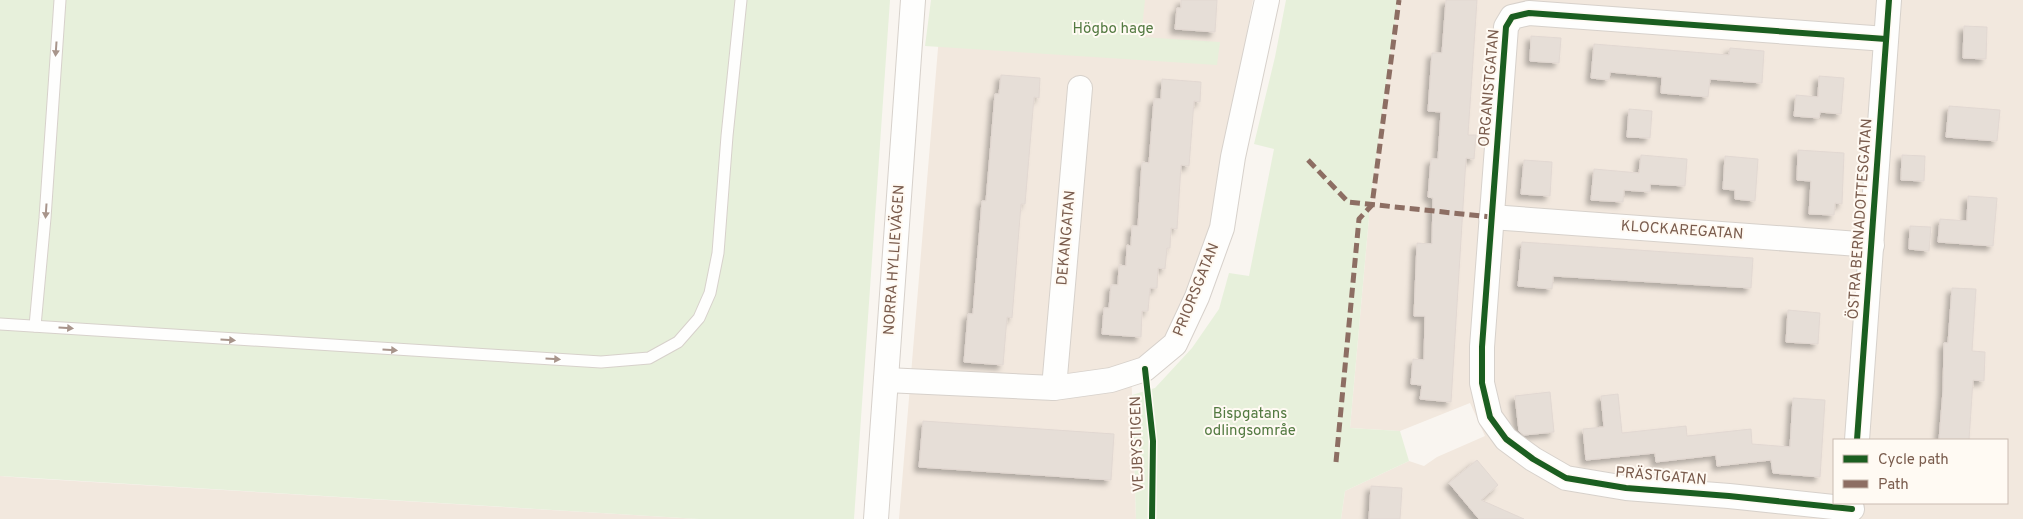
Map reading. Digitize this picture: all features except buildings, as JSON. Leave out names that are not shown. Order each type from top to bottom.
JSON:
[{"type":"street","name":"NORRA HYLLIEVÄGEN","points":[[876,519],[913,0]]},
{"type":"street","name":"PRIORSGATAN","points":[[886,380],[1054,388],[1111,380],[1145,369],[1175,344],[1198,297],[1222,228],[1233,157],[1267,0]]},
{"type":"street","name":"ÖSTRA BERNADOTTESGATAN","points":[[1857,439],[1889,0]]},
{"type":"street","name":"ORGANISTGATAN","points":[[1490,417],[1482,383],[1482,365],[1491,216],[1506,27],[1512,17],[1529,13],[1886,39]]},
{"type":"street","name":"DEKANGATAN","points":[[1054,388],[1080,88]]},
{"type":"street","name":"KLOCKAREGATAN","points":[[1491,216],[1872,244]]},
{"type":"street","name":"PRÄSTGATAN","points":[[1490,417],[1506,439],[1534,459],[1566,478],[1626,488],[1728,496],[1852,510]]},
{"type":"lane","points":[[36,326],[60,0]]},
{"type":"lane","points":[[0,324],[257,342],[600,362],[649,358],[678,342],[699,318],[710,293],[718,253],[727,136],[742,0]]},
{"type":"shaded area","points":[[942,0],[1253,0],[1212,227],[1169,338],[1141,360],[1131,363],[1136,519],[899,519]]},
{"type":"shaded area","points":[[1398,0],[2023,0],[2023,519],[1341,519],[1345,491],[1409,461],[1424,466],[1437,457],[1485,436],[1470,403],[1400,431],[1350,428],[1371,195]]},
{"type":"shaded area","points":[[0,476],[25,478],[699,519],[0,519]]},
{"type":"green space","points":[[0,0],[890,0],[854,519],[699,519],[0,476]]},
{"type":"green space","name":"Högbo hage","points":[[931,0],[1145,0],[1141,37],[1220,42],[1217,65],[925,46]]},
{"type":"green space","name":"Bispgatans odlingsområe","points":[[1286,0],[1398,0],[1371,195],[1350,428],[1400,431],[1409,461],[1345,491],[1341,519],[1136,519],[1132,395],[1155,388],[1192,348],[1219,309],[1229,273],[1249,276],[1274,149],[1254,144],[1275,57]]},
{"type":"marked path","points":[[1336,462],[1359,219],[1372,205],[1399,0]]},
{"type":"marked path","points":[[1308,160],[1348,202],[1491,217]]},
{"type":"cycle path","points":[[1857,439],[1889,0]]},
{"type":"cycle path","points":[[1852,509],[1729,496],[1626,488],[1566,478],[1533,459],[1506,439],[1490,417],[1482,383],[1482,347],[1506,27],[1512,17],[1529,13],[1886,39]]},
{"type":"cycle path","name":"VEJBYSTIGEN","points":[[1145,369],[1153,441],[1152,519]]}]
